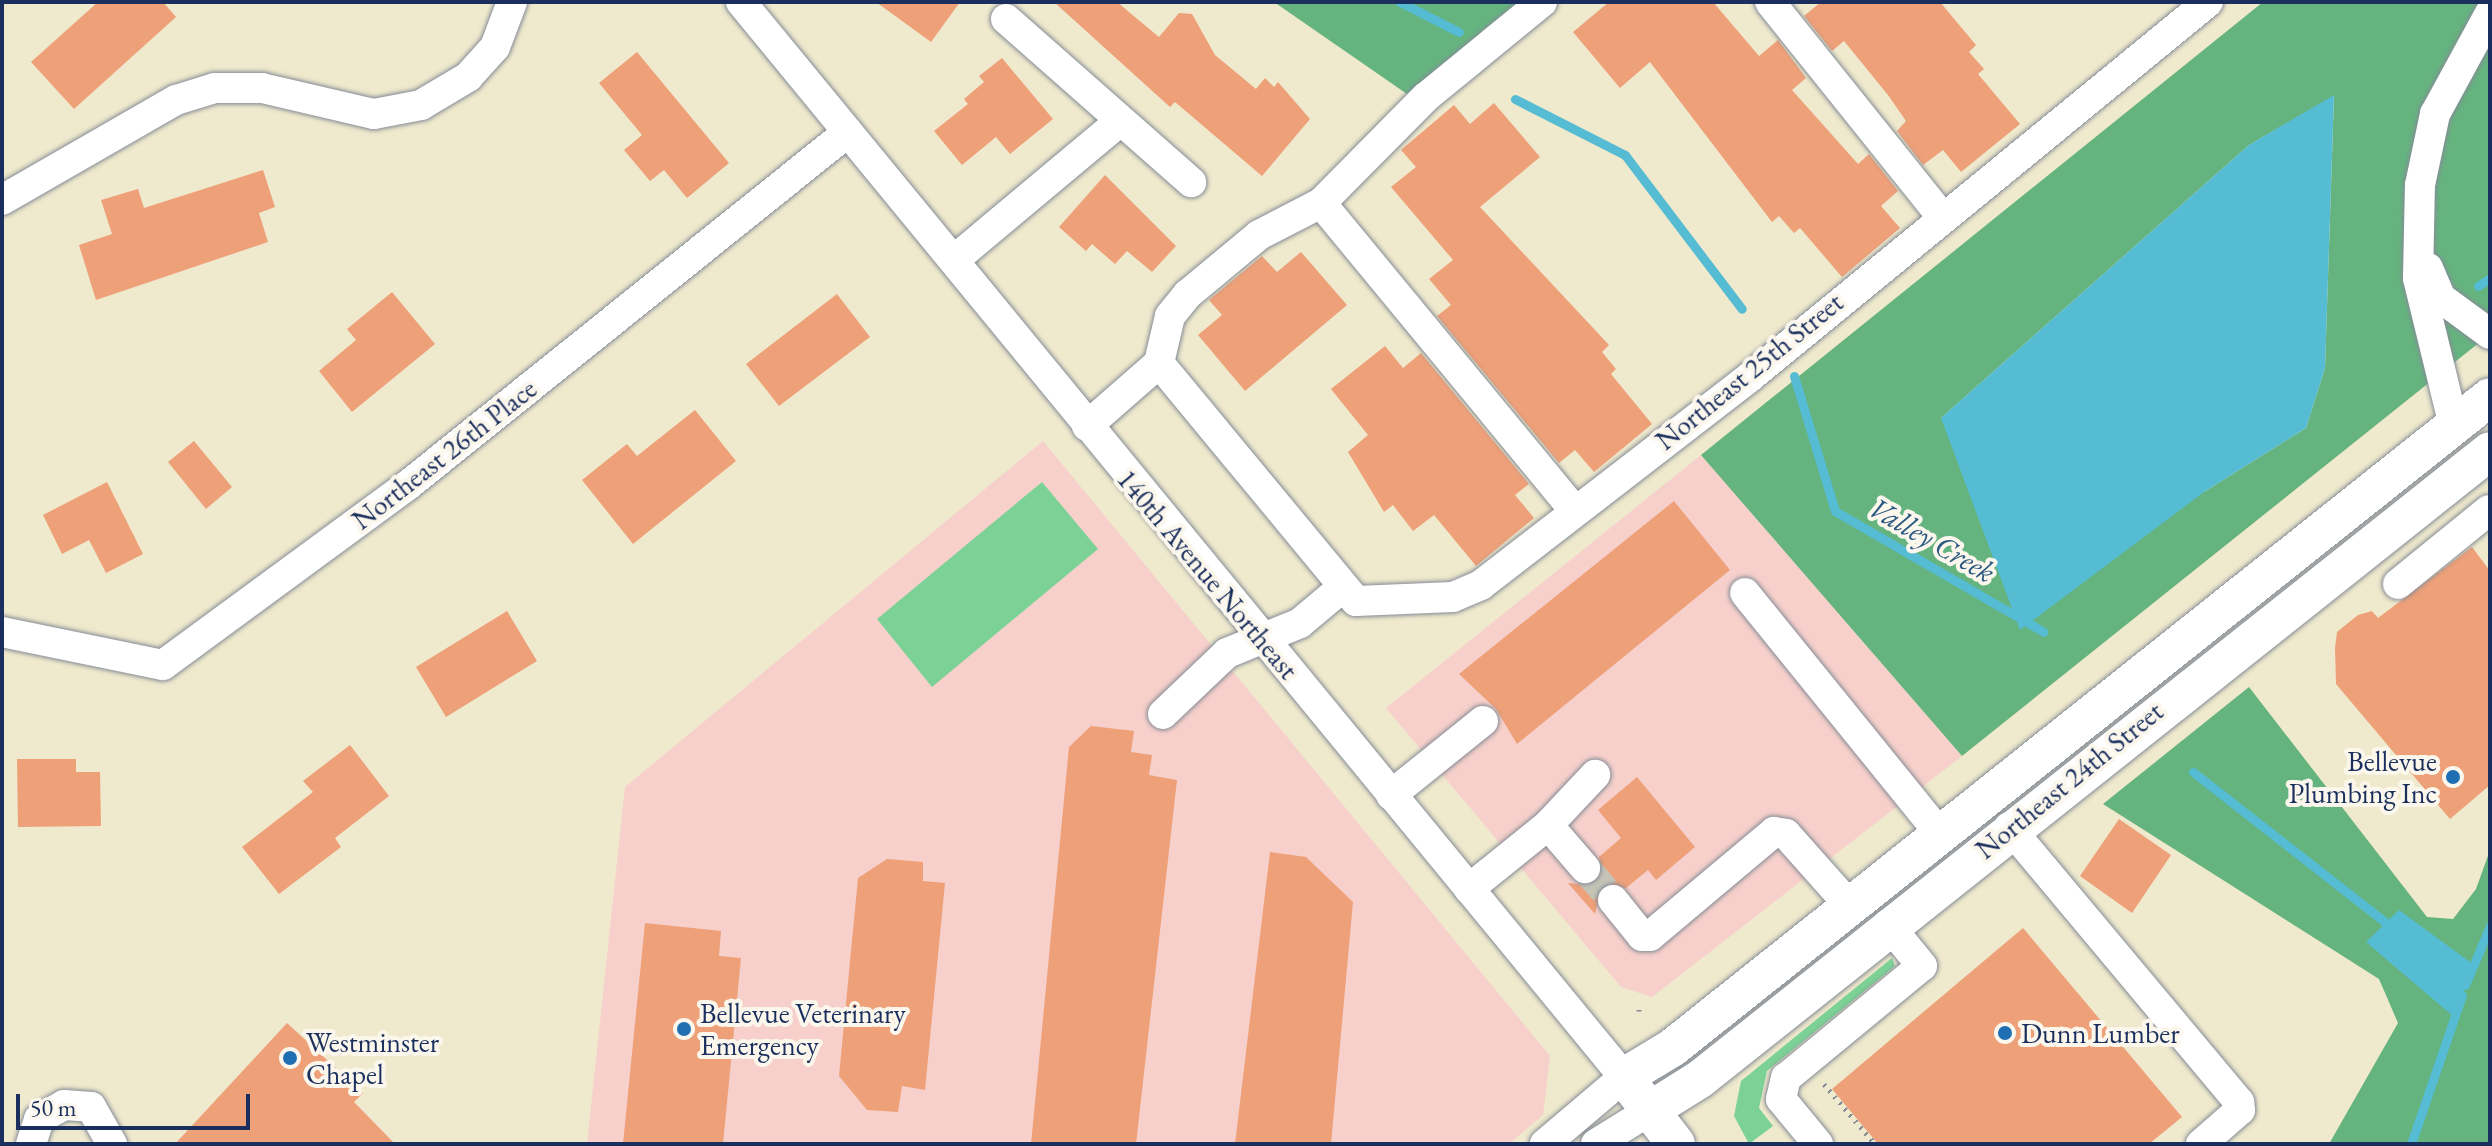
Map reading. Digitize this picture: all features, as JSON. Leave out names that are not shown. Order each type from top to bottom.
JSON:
[{"type":"main road","points":[[1624,1077],[1850,906],[2490,397]]},
{"type":"main road","points":[[2341,566],[2351,544],[2455,461],[2454,426]]},
{"type":"main road","name":"Northeast 24th Street","points":[[1649,1111],[1700,1079],[2009,827],[2479,459]]},
{"type":"main road","name":"140th Avenue Northeast","points":[[1624,1077],[1676,1144]]},
{"type":"street","points":[[2,200],[176,100],[215,88],[262,88],[374,114],[421,105],[486,57],[512,2]]},
{"type":"street","name":"140th Avenue Northeast","points":[[741,2],[1261,639],[1624,1077]]},
{"type":"street","points":[[1087,426],[1159,363],[1170,316],[1188,294],[1259,235],[1321,203],[1426,97],[1542,2]]},
{"type":"street","points":[[1770,2],[1942,217]]},
{"type":"street","name":"Northeast 25th Street","points":[[1343,587],[1356,601],[1453,597],[1481,585],[2208,2]]},
{"type":"street","points":[[2454,426],[2418,278],[2420,185],[2435,114],[2490,13]]},
{"type":"street","points":[[1006,19],[1191,182]]},
{"type":"street","points":[[954,260],[1120,121]]},
{"type":"street","name":"Northeast 26th Place","points":[[2,632],[163,665],[408,485],[848,132]]},
{"type":"street","points":[[1321,203],[1574,510]]},
{"type":"street","points":[[2418,244],[2441,298],[2490,334]]},
{"type":"street","points":[[1159,363],[1343,587],[1300,623],[1227,653],[1163,714]]},
{"type":"street","points":[[2398,584],[2490,510],[2479,459]]},
{"type":"street","points":[[1745,593],[1940,834]]},
{"type":"street","points":[[1391,795],[1483,721]]},
{"type":"street","points":[[1469,889],[1548,825],[1595,775]]},
{"type":"street","points":[[1548,825],[1585,868]]},
{"type":"street","points":[[2009,827],[2239,1102],[2240,1110],[2201,1144]]},
{"type":"street","points":[[1613,900],[1642,936],[1650,936],[1774,832],[1786,834],[1850,906]]},
{"type":"street","points":[[1818,1144],[1781,1099],[1786,1078],[1922,966],[1888,924]]},
{"type":"street","points":[[1545,1144],[1624,1077]]},
{"type":"street","points":[[31,1144],[39,1119],[64,1105],[91,1107],[112,1144]]},
{"type":"street","points":[[1596,1144],[1649,1111]]},
{"type":"path","points":[[1805,1062],[1875,1144]]},
{"type":"shaded area","points":[[1043,441],[1550,1056],[1543,1115],[1509,1144],[587,1144],[625,787]]},
{"type":"shaded area","points":[[1701,455],[1962,756],[1652,997],[1621,987],[1386,708]]},
{"type":"green space","points":[[1274,2],[1521,2],[1407,94]]},
{"type":"green space","points":[[2263,2],[2490,2],[2490,334],[1962,756],[1701,455]],"holes":[[[2334,96],[2325,368],[2306,428],[2204,492],[1941,418],[2249,145]]]},
{"type":"green space","points":[[1042,482],[1098,549],[932,687],[877,619]]},
{"type":"green space","points":[[2249,687],[2427,917],[2453,919],[2476,889],[2490,850],[2490,1144],[2329,1144],[2398,1023],[2379,979],[2103,804]]},
{"type":"green space","points":[[1892,958],[1895,966],[1767,1071],[1759,1108],[1773,1126],[1749,1144],[1734,1116],[1741,1081]]},
{"type":"water","points":[[2334,95],[2325,368],[2306,428],[2204,492],[2020,630],[1941,418],[2249,145]]},
{"type":"water","points":[[2399,910],[2474,965],[2454,1017],[2366,942]]},
{"type":"building","points":[[98,2],[163,2],[176,17],[74,109],[31,62]]},
{"type":"building","points":[[876,2],[960,2],[931,42]]},
{"type":"building","points":[[1054,2],[1117,2],[1159,37],[1179,13],[1192,14],[1215,55],[1256,89],[1265,78],[1274,87],[1278,82],[1310,119],[1262,176],[1175,102],[1170,107]]},
{"type":"building","points":[[1609,2],[1713,2],[1759,56],[1778,40],[1806,78],[1792,90],[1858,164],[1869,154],[1898,191],[1881,206],[1900,228],[1842,277],[1800,228],[1794,233],[1779,216],[1772,222],[1650,62],[1620,88],[1573,32]]},
{"type":"building","points":[[1821,2],[1940,2],[1976,45],[1969,52],[1984,69],[1978,74],[2020,124],[1961,172],[1943,150],[1923,165],[1897,131],[1906,121],[1888,95],[1844,41],[1832,51],[1804,16]]},
{"type":"building","points":[[637,52],[729,163],[687,198],[664,170],[650,181],[624,150],[642,135],[599,83]]},
{"type":"building","points":[[1002,58],[1053,119],[1010,154],[996,137],[962,165],[934,131],[968,104],[964,99],[984,82],[979,76]]},
{"type":"building","points":[[1494,103],[1540,157],[1480,207],[1609,345],[1602,352],[1616,369],[1611,374],[1652,424],[1594,472],[1575,450],[1559,463],[1437,316],[1451,305],[1429,279],[1453,260],[1391,187],[1416,167],[1401,150],[1454,105],[1470,124]]},
{"type":"building","points":[[263,170],[275,207],[259,213],[268,242],[96,300],[79,245],[112,234],[101,200],[138,189],[144,208]]},
{"type":"building","points":[[1105,175],[1176,246],[1152,272],[1127,251],[1115,264],[1092,244],[1086,251],[1059,227]]},
{"type":"building","points":[[1301,252],[1347,305],[1245,391],[1198,335],[1222,315],[1209,300],[1262,256],[1277,272]]},
{"type":"building","points":[[392,292],[435,344],[352,412],[319,371],[356,340],[347,329]]},
{"type":"building","points":[[837,294],[870,337],[779,406],[746,364]]},
{"type":"building","points":[[1385,346],[1403,368],[1421,353],[1529,484],[1515,495],[1534,518],[1476,566],[1434,515],[1413,531],[1393,505],[1384,512],[1348,452],[1368,435],[1331,389]]},
{"type":"building","points":[[695,410],[736,461],[633,544],[582,480],[627,444],[637,456]]},
{"type":"building","points":[[194,441],[232,487],[206,509],[168,462]]},
{"type":"building","points":[[107,482],[143,554],[106,573],[89,540],[62,554],[43,515]]},
{"type":"building","points":[[1674,501],[1730,570],[1517,744],[1496,709],[1459,674]]},
{"type":"building","points":[[2472,547],[2490,571],[2490,785],[2450,819],[2336,684],[2335,648],[2337,632],[2358,615],[2372,611],[2378,618]]},
{"type":"building","points":[[507,611],[537,661],[446,717],[416,667]]},
{"type":"building","points":[[1091,726],[1134,731],[1131,752],[1152,755],[1149,775],[1177,780],[1136,1144],[1031,1144],[1069,747]]},
{"type":"building","points":[[350,745],[389,796],[335,838],[341,847],[279,894],[242,847],[313,792],[303,781]]},
{"type":"building","points":[[17,759],[76,759],[76,772],[100,772],[101,826],[18,827]]},
{"type":"building","points":[[1637,777],[1695,847],[1656,880],[1648,870],[1626,888],[1602,886],[1595,914],[1568,883],[1589,885],[1602,875],[1599,857],[1621,838],[1598,810]]},
{"type":"building","points":[[2119,819],[2171,855],[2132,913],[2080,876]]},
{"type":"building","points":[[1270,852],[1306,857],[1353,902],[1331,1144],[1235,1144]]},
{"type":"building","points":[[887,859],[923,862],[923,881],[945,883],[925,1090],[902,1086],[898,1112],[867,1110],[839,1076],[858,878]]},
{"type":"building","name":"Bellevue Veterinary Emergency","points":[[645,923],[721,931],[719,956],[741,958],[723,1144],[623,1144]]},
{"type":"building","name":"Dunn Lumber","points":[[2023,928],[2182,1117],[2149,1144],[1878,1144],[1832,1089]]},
{"type":"building","name":"Westminster Chapel","points":[[287,1023],[363,1093],[354,1102],[395,1144],[175,1144]]},
{"type":"waterway","points":[[1400,2],[1459,32]]},
{"type":"waterway","points":[[1515,99],[1625,155],[1742,309]]},
{"type":"waterway","points":[[2478,286],[2490,278]]},
{"type":"waterway","name":"Valley Creek","points":[[1794,376],[1835,511],[2044,632]]},
{"type":"waterway","points":[[2193,772],[2395,930]]},
{"type":"waterway","points":[[2465,985],[2490,926]]},
{"type":"waterway","points":[[2411,1144],[2462,995]]},
{"type":"tunnel","points":[[1585,868],[1613,900]]},
{"type":"place","name":"Bellevue Plumbing Inc","points":[[2453,777]]},
{"type":"place","name":"Bellevue Veterinary Emergency","points":[[684,1029]]},
{"type":"place","name":"Dunn Lumber","points":[[2005,1033]]},
{"type":"place","name":"Westminster Chapel","points":[[290,1058]]}]
